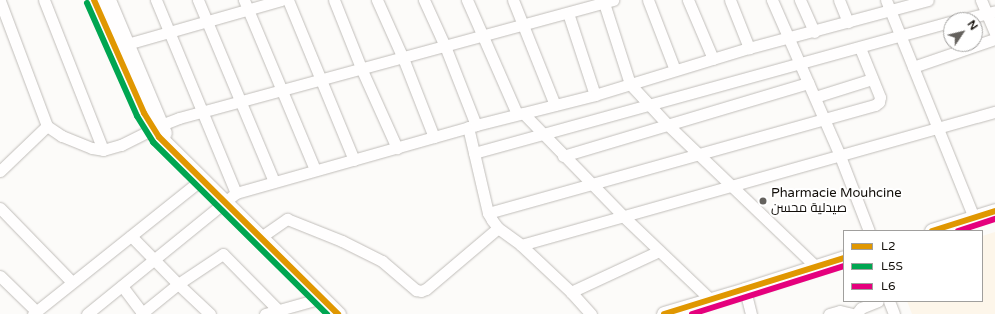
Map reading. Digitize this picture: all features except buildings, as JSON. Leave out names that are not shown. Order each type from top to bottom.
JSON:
[{"type":"street","points":[[44,0],[98,136],[98,149]]},
{"type":"street","points":[[94,0],[121,46],[157,127],[167,144],[201,180],[231,197]]},
{"type":"street","points":[[108,0],[121,46]]},
{"type":"street","points":[[156,0],[202,112],[231,197],[261,237],[338,314]]},
{"type":"street","points":[[198,0],[242,101],[274,182]]},
{"type":"street","points":[[121,46],[207,20],[246,4],[281,0]]},
{"type":"street","points":[[288,0],[354,160]]},
{"type":"street","points":[[334,0],[397,148]]},
{"type":"street","points":[[377,0],[403,58],[434,138]]},
{"type":"street","points":[[424,0],[446,46],[472,126],[474,153],[488,213],[498,228],[521,245],[571,292],[591,314]]},
{"type":"street","points":[[467,0],[520,114],[543,135],[623,216],[711,300]]},
{"type":"street","points":[[513,0],[555,105]]},
{"type":"street","points":[[648,0],[675,70]]},
{"type":"street","points":[[688,0],[713,59]]},
{"type":"street","points":[[730,0],[749,48]]},
{"type":"street","points":[[772,0],[840,156],[869,230]]},
{"type":"street","points":[[800,0],[814,32]]},
{"type":"street","points":[[839,0],[848,22]]},
{"type":"street","points":[[87,314],[231,197],[315,170],[434,138],[472,126],[595,95],[749,48],[814,32],[848,22],[888,5],[928,0]]},
{"type":"street","points":[[981,0],[991,12],[995,33]]},
{"type":"street","points":[[0,1],[5,27],[47,126],[62,136],[98,149],[121,145],[157,127],[202,112],[609,1],[630,84],[667,124],[700,154],[816,267]]},
{"type":"street","points":[[246,4],[315,170]]},
{"type":"street","points":[[888,5],[974,218]]},
{"type":"street","points":[[568,13],[595,95]]},
{"type":"street","points":[[474,153],[651,106],[799,63],[860,48],[943,24]]},
{"type":"street","points":[[913,67],[995,39]]},
{"type":"street","points":[[488,213],[878,104],[880,97],[860,48]]},
{"type":"street","points":[[815,98],[872,80]]},
{"type":"street","points":[[563,156],[808,83]]},
{"type":"street","points":[[521,245],[995,112]]},
{"type":"street","points":[[0,171],[47,126]]},
{"type":"street","points":[[2,282],[35,313],[201,180]]},
{"type":"street","points":[[0,208],[72,282]]},
{"type":"street","points":[[294,210],[295,221]]},
{"type":"street","points":[[935,230],[995,211]]},
{"type":"street","points":[[261,237],[287,218],[342,241],[382,261],[416,290],[421,291],[426,289],[498,228]]},
{"type":"street","points":[[131,236],[210,314]]},
{"type":"street","points":[[571,292],[659,251]]},
{"type":"street","points":[[122,286],[142,314],[178,284],[223,254],[278,310]]},
{"type":"street","points":[[664,314],[843,258]]},
{"type":"street","points":[[745,290],[752,314]]},
{"type":"street","points":[[265,314],[322,298]]},
{"type":"street","points":[[856,314],[860,308],[875,302]]},
{"type":"street","points":[[889,302],[894,314]]},
{"type":"street","points":[[829,314],[840,311],[852,314]]},
{"type":"shaded area","points":[[995,232],[995,314],[912,314],[907,302],[983,302],[983,236]]},
{"type":"transit line","name":"L2","points":[[94,0],[144,113],[159,137],[338,314]]},
{"type":"transit line","name":"L5S","points":[[87,3],[137,116],[153,142],[327,314]]},
{"type":"transit line","name":"L2","points":[[935,230],[995,211]]},
{"type":"transit line","name":"L6","points":[[961,230],[995,219]]},
{"type":"transit line","name":"L2","points":[[664,314],[843,258]]},
{"type":"transit line","name":"L6","points":[[692,314],[843,266]]},
{"type":"place","name":"Pharmacie Mouhcine صيدلية محسن","points":[[763,201]]}]
